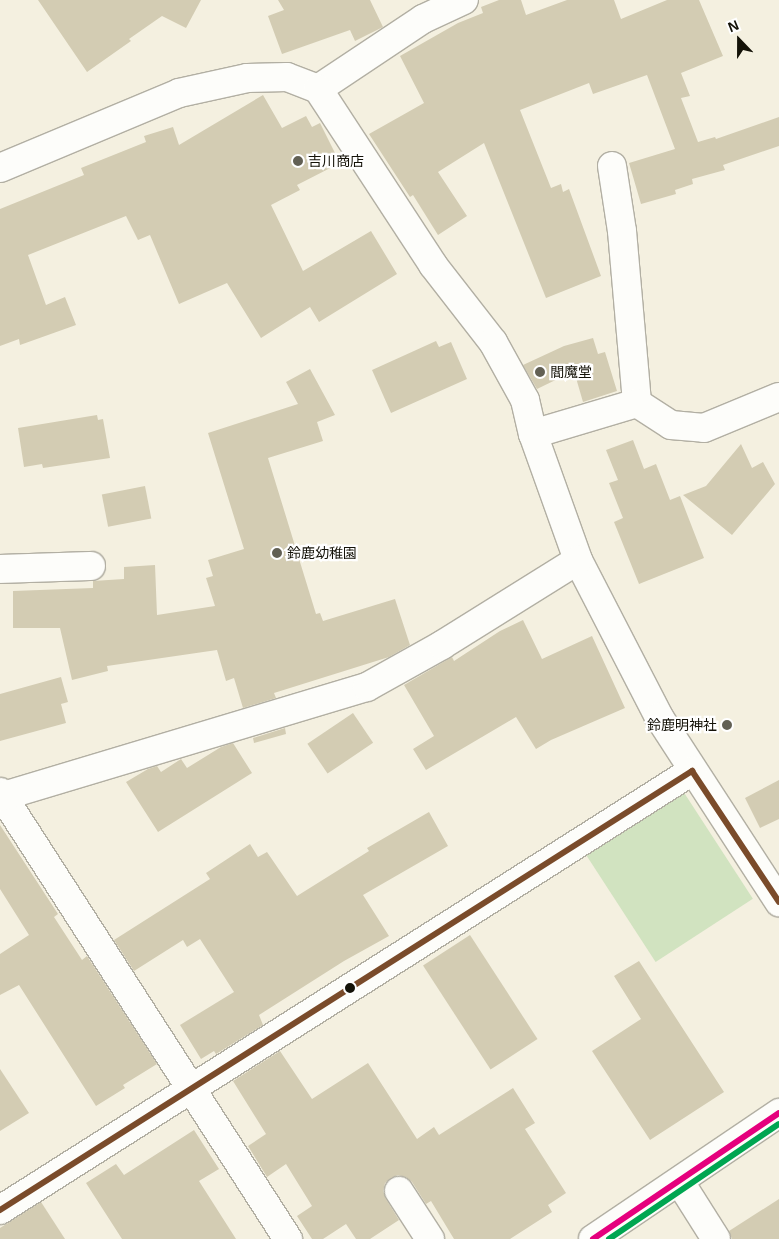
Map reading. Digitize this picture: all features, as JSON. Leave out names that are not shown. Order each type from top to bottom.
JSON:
[{"type":"street","points":[[318,89],[422,10],[464,0]]},
{"type":"street","points":[[0,168],[179,93],[257,78],[287,77],[318,89],[433,265],[493,342],[526,400],[533,434],[578,560],[659,717],[692,771],[779,902]]},
{"type":"street","points":[[612,166],[622,230],[637,402]]},
{"type":"street","points":[[637,402],[671,425],[704,428],[779,397]]},
{"type":"street","points":[[533,434],[637,402]]},
{"type":"street","points":[[288,1239],[1,795],[367,687],[442,645],[578,560]]},
{"type":"street","points":[[0,569],[91,566]]},
{"type":"street","points":[[1,1209],[692,771]]},
{"type":"street","points":[[593,1239],[680,1182],[779,1113]]},
{"type":"street","points":[[680,1182],[716,1239]]},
{"type":"street","points":[[399,1192],[430,1239]]},
{"type":"green space","points":[[681,788],[753,899],[656,962],[584,851]]},
{"type":"building","points":[[38,0],[201,0],[186,28],[162,16],[87,72]]},
{"type":"building","points":[[278,0],[370,0],[383,27],[355,41],[350,30],[282,54],[268,16],[284,10]]},
{"type":"building","points":[[499,0],[521,0],[526,15],[567,0],[614,0],[621,19],[667,0],[699,0],[723,56],[681,73],[690,96],[681,98],[698,142],[715,137],[716,139],[779,117],[779,146],[723,165],[725,170],[692,179],[693,184],[675,190],[676,194],[641,204],[629,163],[675,149],[647,75],[593,94],[589,83],[520,110],[551,188],[561,184],[563,192],[569,189],[601,276],[546,298],[484,143],[438,172],[467,216],[438,235],[413,195],[410,197],[369,134],[424,103],[400,56],[458,23],[483,13],[481,7]]},
{"type":"building","points":[[263,95],[282,128],[306,116],[312,127],[320,123],[340,163],[297,185],[300,190],[271,205],[303,271],[371,231],[397,274],[319,322],[310,307],[261,338],[227,283],[179,304],[150,235],[138,240],[126,216],[28,255],[46,305],[65,297],[76,325],[20,345],[19,339],[0,346],[0,209],[84,175],[81,168],[146,142],[144,136],[173,127],[179,145]]},
{"type":"building","points":[[593,338],[598,354],[605,352],[617,391],[583,402],[574,371],[537,389],[523,365],[564,346]]},
{"type":"building","points":[[436,341],[439,347],[451,342],[467,379],[391,413],[372,370]]},
{"type":"building","points":[[310,369],[335,415],[317,422],[323,441],[268,458],[316,614],[320,613],[323,621],[395,599],[410,645],[389,657],[274,693],[276,698],[243,708],[234,678],[226,681],[217,650],[107,666],[108,671],[72,680],[60,628],[13,628],[13,591],[93,588],[93,581],[124,579],[124,567],[155,565],[157,615],[215,606],[206,578],[213,576],[208,560],[244,549],[208,433],[298,404],[286,382]]},
{"type":"building","points":[[97,415],[98,420],[103,419],[110,458],[43,468],[42,464],[24,467],[18,428]]},
{"type":"building","points":[[633,440],[644,469],[656,464],[670,500],[680,496],[704,558],[639,584],[614,522],[623,518],[609,483],[618,480],[606,450]]},
{"type":"building","points":[[741,444],[752,468],[763,462],[775,484],[732,535],[683,495],[706,486]]},
{"type":"building","points":[[145,486],[151,518],[108,527],[102,494]]},
{"type":"building","points":[[523,620],[542,659],[592,636],[625,708],[551,740],[536,749],[516,717],[426,770],[413,749],[434,736],[404,685],[452,657],[454,661],[500,631]]},
{"type":"building","points":[[61,677],[68,702],[61,704],[66,723],[0,741],[0,694]]},
{"type":"building","points":[[353,713],[373,743],[328,774],[307,744]]},
{"type":"building","points":[[285,728],[286,734],[254,743],[253,738]]},
{"type":"building","points":[[233,743],[252,773],[158,832],[126,782],[157,766],[161,772],[181,759],[187,768],[221,747]]},
{"type":"building","points":[[779,780],[779,819],[760,828],[745,798]]},
{"type":"building","points":[[429,812],[448,846],[363,895],[389,936],[344,961],[259,1015],[263,1025],[216,1054],[214,1051],[201,1059],[180,1025],[234,992],[200,939],[187,947],[183,940],[134,971],[114,940],[210,879],[206,873],[250,844],[258,857],[267,852],[297,896],[369,851],[367,848]]},
{"type":"building","points":[[0,825],[58,914],[54,917],[82,960],[87,956],[157,1064],[123,1085],[125,1088],[96,1106],[19,985],[0,995],[0,954],[29,935],[0,889]]},
{"type":"building","points":[[470,935],[538,1039],[491,1069],[423,965]]},
{"type":"building","points":[[639,961],[724,1092],[650,1140],[592,1051],[641,1019],[614,976]]},
{"type":"building","points":[[280,1051],[312,1099],[368,1063],[417,1139],[434,1127],[439,1135],[513,1088],[535,1123],[525,1129],[566,1193],[548,1205],[552,1212],[510,1239],[454,1239],[431,1201],[426,1204],[412,1182],[406,1177],[398,1175],[385,1183],[383,1191],[399,1220],[370,1239],[356,1239],[346,1224],[323,1239],[312,1239],[297,1216],[312,1206],[286,1164],[267,1177],[248,1146],[266,1134],[233,1081]]},
{"type":"building","points":[[0,1069],[29,1113],[0,1131]]},
{"type":"building","points":[[194,1130],[219,1169],[199,1181],[236,1239],[122,1239],[86,1183],[116,1164],[124,1175]]},
{"type":"building","points":[[779,1199],[779,1239],[732,1239],[729,1231]]},
{"type":"building","points":[[41,1202],[65,1239],[0,1239],[0,1228]]},
{"type":"transit line","points":[[0,1210],[692,771],[779,902]]},
{"type":"transit line","points":[[593,1239],[779,1113]]},
{"type":"transit line","points":[[609,1239],[779,1124]]},
{"type":"place","name":"吉川商店","points":[[298,161]]},
{"type":"place","name":"閻魔堂","points":[[540,372]]},
{"type":"place","name":"鈴鹿幼稚園","points":[[277,553]]},
{"type":"place","name":"鈴鹿明神社","points":[[727,725]]}]
